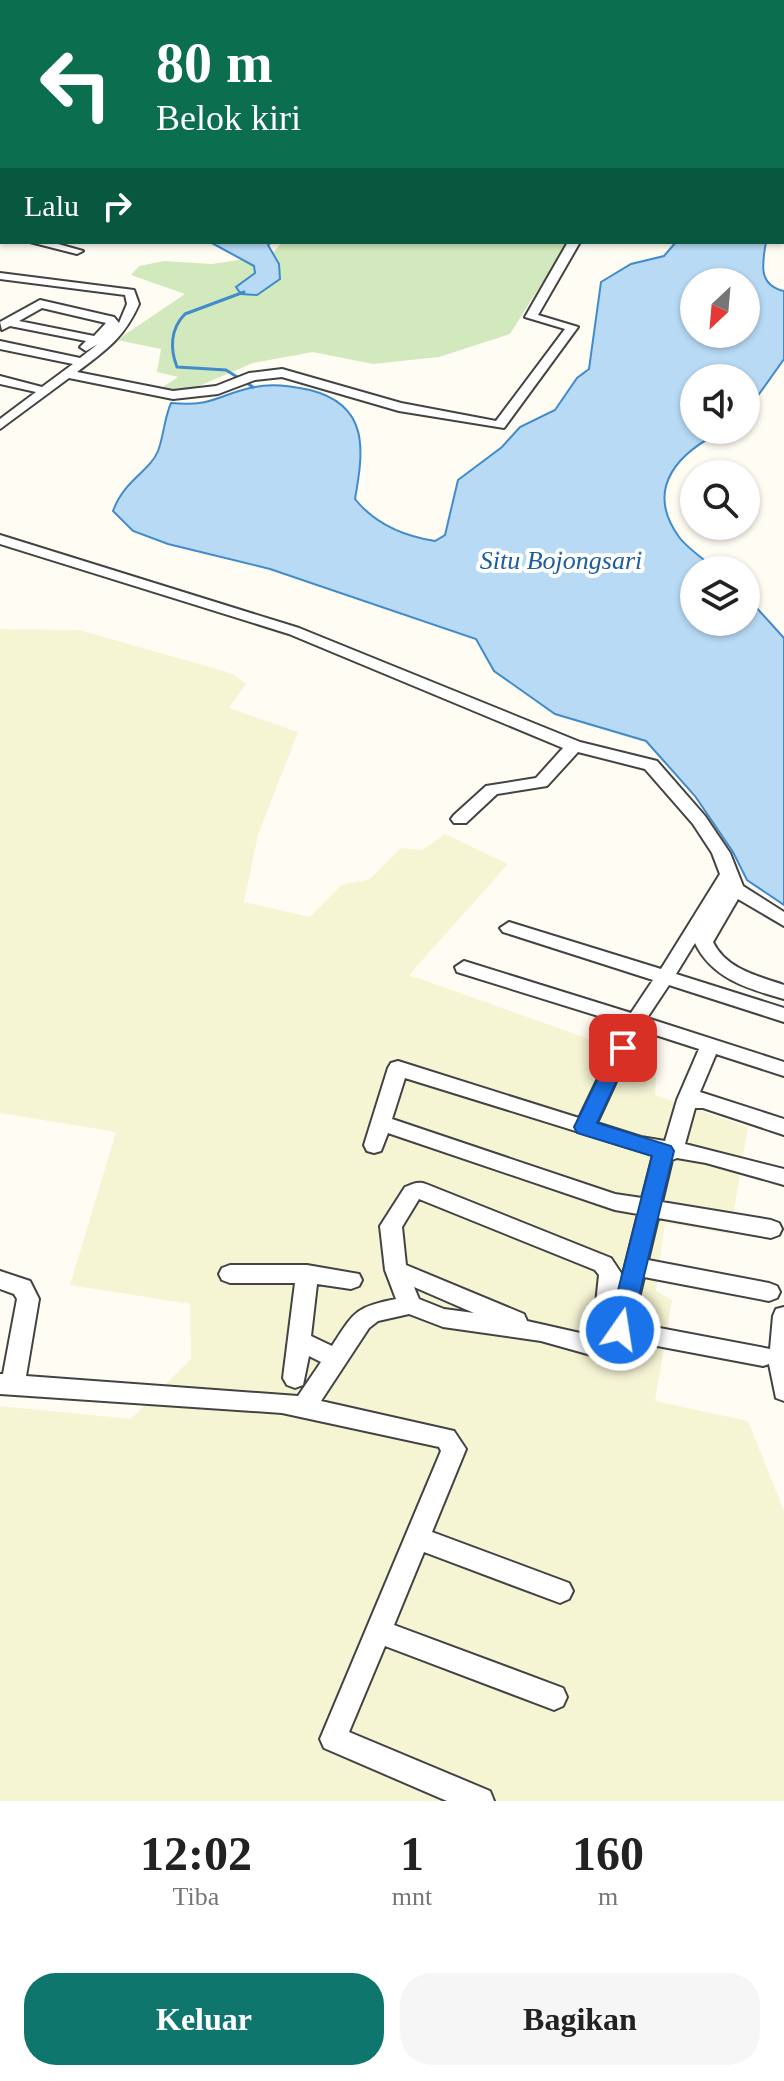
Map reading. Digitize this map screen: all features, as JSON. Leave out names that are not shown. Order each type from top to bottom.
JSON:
[{"type":"street","points":[[46,244],[77,251]]},
{"type":"street","points":[[67,374],[173,395],[218,390],[253,376],[282,373],[399,407],[499,425],[572,327],[531,317],[573,244]]},
{"type":"street","points":[[0,276],[130,292],[133,304],[123,327],[76,360],[0,345]]},
{"type":"street","points":[[0,291],[17,279]]},
{"type":"street","points":[[0,425],[67,374],[76,360],[113,323],[58,306],[34,306],[4,325]]},
{"type":"street","points":[[4,325],[97,340]]},
{"type":"street","points":[[0,380],[36,388]]},
{"type":"street","points":[[0,539],[294,631],[574,746],[651,765],[699,820],[732,882],[784,920]]},
{"type":"street","points":[[460,819],[492,790],[541,782],[574,746]]},
{"type":"street","points":[[585,1127],[635,1021],[732,882]]},
{"type":"street","points":[[732,882],[704,942],[708,953],[720,967],[784,992]]},
{"type":"street","points":[[509,928],[784,1015]]},
{"type":"street","points":[[464,967],[784,1069]]},
{"type":"street","points":[[710,1046],[668,1152],[634,1266],[620,1330],[763,1356]]},
{"type":"street","points":[[374,1145],[398,1068],[668,1152],[706,1155],[784,1177]]},
{"type":"street","points":[[687,1100],[704,1100],[784,1127]]},
{"type":"street","points":[[381,1123],[615,1202],[771,1229]]},
{"type":"street","points":[[304,1407],[361,1321],[372,1313],[403,1307],[443,1318],[541,1332],[591,1345],[599,1342],[604,1337],[608,1267],[419,1190],[412,1193],[391,1226],[403,1307]]},
{"type":"street","points":[[634,1266],[769,1292]]},
{"type":"street","points":[[396,1270],[541,1332]]},
{"type":"street","points":[[230,1274],[307,1274],[351,1280]]},
{"type":"street","points":[[295,1378],[307,1274]]},
{"type":"street","points":[[0,1280],[22,1287],[28,1299],[6,1384],[304,1407],[446,1438],[454,1449],[333,1739],[480,1801]]},
{"type":"street","points":[[784,1316],[780,1369],[784,1391]]},
{"type":"street","points":[[299,1341],[336,1359]]},
{"type":"street","points":[[417,1538],[560,1591]]},
{"type":"street","points":[[378,1631],[554,1697]]},
{"type":"green space","points":[[280,244],[567,244],[510,334],[439,357],[373,364],[313,352],[253,363],[185,392],[163,387],[178,377],[157,372],[161,349],[117,340],[185,294],[131,275],[139,266],[164,261],[212,264],[271,255]]},
{"type":"green space","points":[[0,629],[79,630],[231,673],[246,684],[229,708],[298,732],[258,835],[244,902],[310,917],[341,885],[370,879],[401,848],[422,850],[445,834],[508,864],[409,975],[657,1063],[655,1095],[748,1127],[730,1234],[665,1223],[656,1291],[672,1300],[655,1401],[748,1421],[784,1511],[784,1801],[0,1801],[0,1406],[131,1419],[191,1359],[190,1304],[70,1285],[116,1132],[0,1113]]},
{"type":"water","points":[[214,244],[269,244],[279,264],[280,279],[257,295],[241,294],[236,287],[255,273],[254,266]]},
{"type":"water","name":"Situ Bojongsari","points":[[674,244],[766,244],[763,266],[766,279],[784,291],[784,359],[760,393],[760,364],[680,364],[680,444],[702,444],[680,460],[666,487],[665,502],[669,519],[680,540],[700,556],[680,556],[680,636],[760,636],[760,611],[784,638],[784,905],[747,880],[733,852],[695,796],[646,741],[555,714],[494,671],[476,639],[270,569],[168,544],[133,531],[113,511],[124,491],[158,451],[171,403],[207,402],[255,387],[282,386],[310,390],[343,406],[353,418],[360,446],[355,499],[390,528],[435,541],[445,535],[458,480],[502,447],[520,427],[555,410],[577,378],[589,369],[601,282],[631,264],[664,256]]},
{"type":"waterway","points":[[244,292],[185,314],[176,326],[172,346],[177,367],[226,370],[253,387]]},
{"type":"route","points":[[620,1330],[664,1151],[585,1127],[623,1048]]}]
